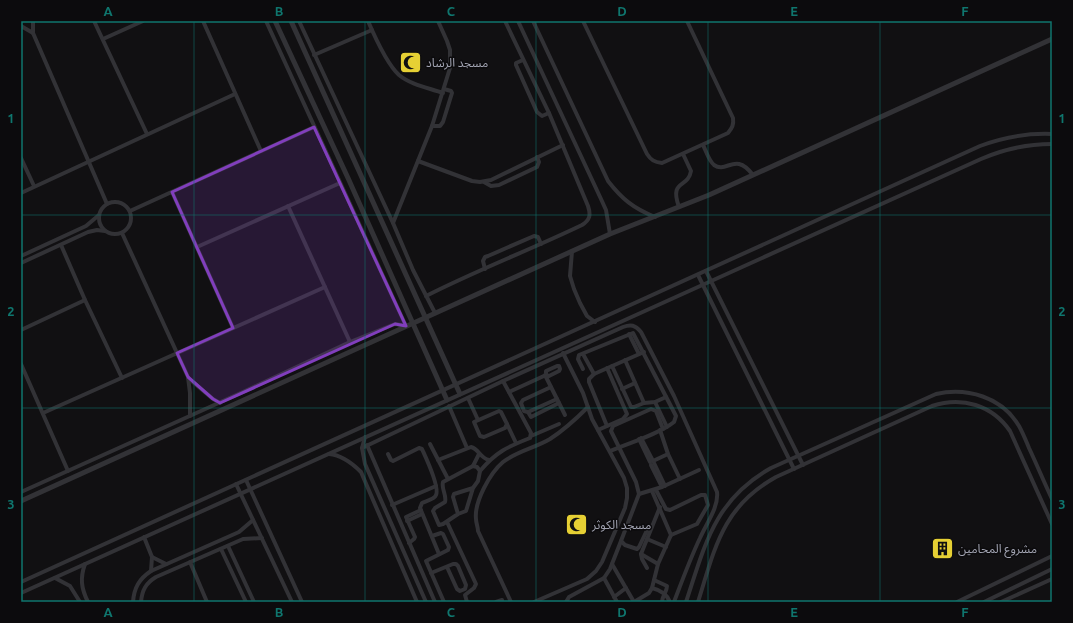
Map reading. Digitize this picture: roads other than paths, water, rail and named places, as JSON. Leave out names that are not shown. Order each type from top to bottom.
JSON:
[{"type":"street","points":[[34,21],[33,33],[107,204]]},
{"type":"street","points":[[94,21],[146,134]]},
{"type":"street","points":[[103,39],[143,21]]},
{"type":"street","points":[[203,21],[261,152]]},
{"type":"street","points":[[266,21],[406,326]]},
{"type":"street","points":[[275,21],[348,178],[447,400]]},
{"type":"street","points":[[291,21],[460,394]]},
{"type":"street","points":[[299,21],[393,223],[413,270],[435,313]]},
{"type":"street","points":[[368,21],[392,67],[399,75],[409,81],[443,91],[451,91],[452,93],[443,122],[440,126],[432,126]]},
{"type":"street","points":[[393,223],[432,126],[450,68],[451,59],[447,41],[438,21]]},
{"type":"street","points":[[426,296],[457,280],[485,269],[582,225],[587,222],[590,216],[588,206],[563,145],[505,21]]},
{"type":"street","points":[[518,21],[606,210],[610,234]]},
{"type":"street","points":[[533,21],[608,181],[617,193],[628,203],[641,211],[655,216]]},
{"type":"street","points":[[583,21],[650,159],[656,163],[662,163],[684,154],[728,133],[734,124],[733,118],[687,21]]},
{"type":"street","points":[[21,26],[33,33]]},
{"type":"street","points":[[314,55],[372,30]]},
{"type":"street","points":[[21,501],[572,251],[610,234],[709,195],[1052,39]]},
{"type":"street","points":[[523,60],[516,63],[516,65],[537,112],[542,116],[549,113]]},
{"type":"street","points":[[21,193],[146,134],[236,94]]},
{"type":"street","points":[[130,211],[314,127]]},
{"type":"street","points":[[21,582],[989,143],[1022,135],[1052,134]]},
{"type":"street","points":[[21,593],[710,280],[990,155],[1017,147],[1052,144]]},
{"type":"street","points":[[484,182],[563,145]]},
{"type":"street","points":[[703,145],[714,165],[721,166],[740,164],[748,168],[753,175]]},
{"type":"street","points":[[679,207],[675,193],[690,176],[691,171],[684,154]]},
{"type":"street","points":[[418,161],[472,181],[484,182],[491,186],[499,185],[537,166],[539,162],[537,157]]},
{"type":"street","points":[[21,158],[34,186]]},
{"type":"street","points":[[196,247],[340,183]]},
{"type":"street","points":[[172,192],[233,328]]},
{"type":"street","points":[[21,256],[86,226],[107,204],[116,202],[120,203],[130,211],[131,222],[128,228],[122,233],[113,234],[105,231],[92,231],[21,263]]},
{"type":"street","points":[[288,206],[350,342]]},
{"type":"street","points":[[99,214],[100,223],[105,231]]},
{"type":"street","points":[[122,233],[188,377],[190,416]]},
{"type":"street","points":[[485,269],[483,261],[485,257],[534,236],[538,237],[541,244]]},
{"type":"street","points":[[61,245],[122,378]]},
{"type":"street","points":[[572,251],[570,276],[580,303],[587,316],[595,322]]},
{"type":"street","points":[[706,271],[803,465]]},
{"type":"street","points":[[698,275],[794,469]]},
{"type":"street","points":[[43,413],[325,287]]},
{"type":"street","points":[[21,330],[85,300]]},
{"type":"street","points":[[21,487],[23,491],[350,342],[395,324],[406,326]]},
{"type":"street","points":[[362,448],[503,381],[630,324],[641,332],[674,396],[716,487],[718,496],[716,504],[700,538],[674,602]]},
{"type":"street","points":[[629,334],[639,354]]},
{"type":"street","points":[[583,369],[578,357],[629,334],[634,334],[676,416],[674,422],[663,428],[610,451]]},
{"type":"street","points":[[607,426],[589,379],[594,374],[644,352]]},
{"type":"street","points":[[534,602],[587,579],[596,572],[602,562],[625,508],[627,498],[627,488],[624,478],[598,430],[583,393],[563,354]]},
{"type":"street","points":[[583,354],[594,374]]},
{"type":"street","points":[[624,360],[644,403]]},
{"type":"street","points":[[21,364],[68,471]]},
{"type":"street","points":[[610,367],[631,407],[634,408],[644,403],[655,402],[666,397]]},
{"type":"street","points":[[598,430],[623,419],[626,414],[610,367]]},
{"type":"street","points":[[509,392],[546,375],[566,415]]},
{"type":"street","points":[[188,377],[205,392],[220,402]]},
{"type":"street","points":[[503,381],[531,433],[531,436]]},
{"type":"street","points":[[622,388],[635,383]]},
{"type":"street","points":[[551,387],[521,401],[524,411],[528,412],[531,417],[558,401]]},
{"type":"street","points":[[686,602],[715,522],[725,507],[742,488],[771,468],[929,396],[950,392],[965,392],[979,395],[993,401],[1005,410],[1019,426],[1052,499]]},
{"type":"street","points":[[468,398],[478,420]]},
{"type":"street","points":[[655,402],[663,428],[668,454],[680,479]]},
{"type":"street","points":[[698,602],[717,542],[724,527],[746,498],[762,486],[794,469],[932,406],[951,402],[970,403],[993,413],[1003,422],[1010,431],[1052,524]]},
{"type":"street","points":[[449,406],[467,448]]},
{"type":"street","points":[[512,602],[478,531],[476,507],[492,474],[503,462],[550,439],[577,418],[588,407]]},
{"type":"street","points":[[566,602],[569,597],[604,578],[608,574],[639,494],[636,482],[611,431],[613,426],[652,409],[656,411],[663,428]]},
{"type":"street","points":[[506,424],[505,428],[484,437],[480,436],[474,422],[499,411],[500,412],[516,443]]},
{"type":"street","points":[[473,488],[454,494],[453,497],[446,499],[444,503],[434,508],[433,511],[439,525],[466,511],[473,488],[478,481],[480,471],[496,454],[516,443],[559,424]]},
{"type":"street","points":[[365,437],[362,448],[363,458],[367,469],[426,602]]},
{"type":"street","points":[[640,438],[653,461],[668,454]]},
{"type":"street","points":[[640,438],[664,487]]},
{"type":"street","points":[[430,444],[448,479]]},
{"type":"street","points":[[367,445],[435,602]]},
{"type":"street","points":[[438,460],[473,447],[483,458],[489,460]]},
{"type":"street","points":[[388,454],[393,461],[419,448],[422,448],[435,477],[436,486],[436,496],[422,503]]},
{"type":"street","points":[[326,454],[343,458],[361,472],[417,602]]},
{"type":"street","points":[[446,499],[442,484],[448,479],[473,466],[479,454]]},
{"type":"street","points":[[473,466],[480,471]]},
{"type":"street","points":[[361,472],[367,469]]},
{"type":"street","points":[[639,494],[664,487],[699,470]]},
{"type":"street","points":[[246,480],[302,602]]},
{"type":"street","points":[[236,484],[292,602]]},
{"type":"street","points":[[392,505],[436,486]]},
{"type":"street","points":[[654,490],[662,517],[671,535]]},
{"type":"street","points":[[612,564],[634,602],[649,594],[658,564],[671,535],[697,524],[708,505],[705,495],[701,495],[670,510],[666,509],[654,490]]},
{"type":"street","points":[[418,494],[422,503],[420,506],[421,512],[439,554]]},
{"type":"street","points":[[453,497],[458,514]]},
{"type":"street","points":[[647,568],[641,554],[660,507]]},
{"type":"street","points":[[409,543],[415,537],[406,517],[421,512]]},
{"type":"street","points":[[133,602],[137,583],[151,571],[239,532],[253,520]]},
{"type":"street","points":[[447,522],[476,584],[474,588],[465,595],[464,597],[467,602]]},
{"type":"street","points":[[621,541],[625,545],[637,549],[648,528]]},
{"type":"street","points":[[432,536],[441,533],[444,534],[449,549],[426,561],[444,602]]},
{"type":"street","points":[[144,537],[152,556],[151,571]]},
{"type":"street","points":[[141,602],[141,594],[149,581],[243,539],[262,538]]},
{"type":"street","points":[[647,539],[666,547]]},
{"type":"street","points":[[228,546],[254,602]]},
{"type":"street","points":[[221,549],[246,602]]},
{"type":"street","points":[[641,554],[658,564]]},
{"type":"street","points":[[152,556],[166,564]]},
{"type":"street","points":[[957,602],[1052,556]]},
{"type":"street","points":[[190,562],[207,602]]},
{"type":"street","points":[[85,564],[82,572],[81,583],[88,602]]},
{"type":"street","points":[[431,573],[453,564],[456,564],[466,585],[465,589],[457,589],[447,567]]},
{"type":"street","points":[[984,602],[1052,569]]},
{"type":"street","points":[[55,578],[70,586],[76,593],[80,602]]},
{"type":"street","points":[[604,578],[617,602]]},
{"type":"street","points":[[1001,602],[1052,579]]},
{"type":"street","points":[[654,580],[667,586],[662,596],[662,602]]},
{"type":"street","points":[[614,597],[626,588]]},
{"type":"street","points":[[652,588],[664,594],[670,602]]},
{"type":"street","points":[[496,602],[502,600]]},
{"type":"place","name":"مسجد الرشاد","points":[[411,62]]},
{"type":"place","name":"مسجد الكوثر","points":[[577,524]]},
{"type":"place","name":"مشروع المحامين","points":[[943,548]]}]
